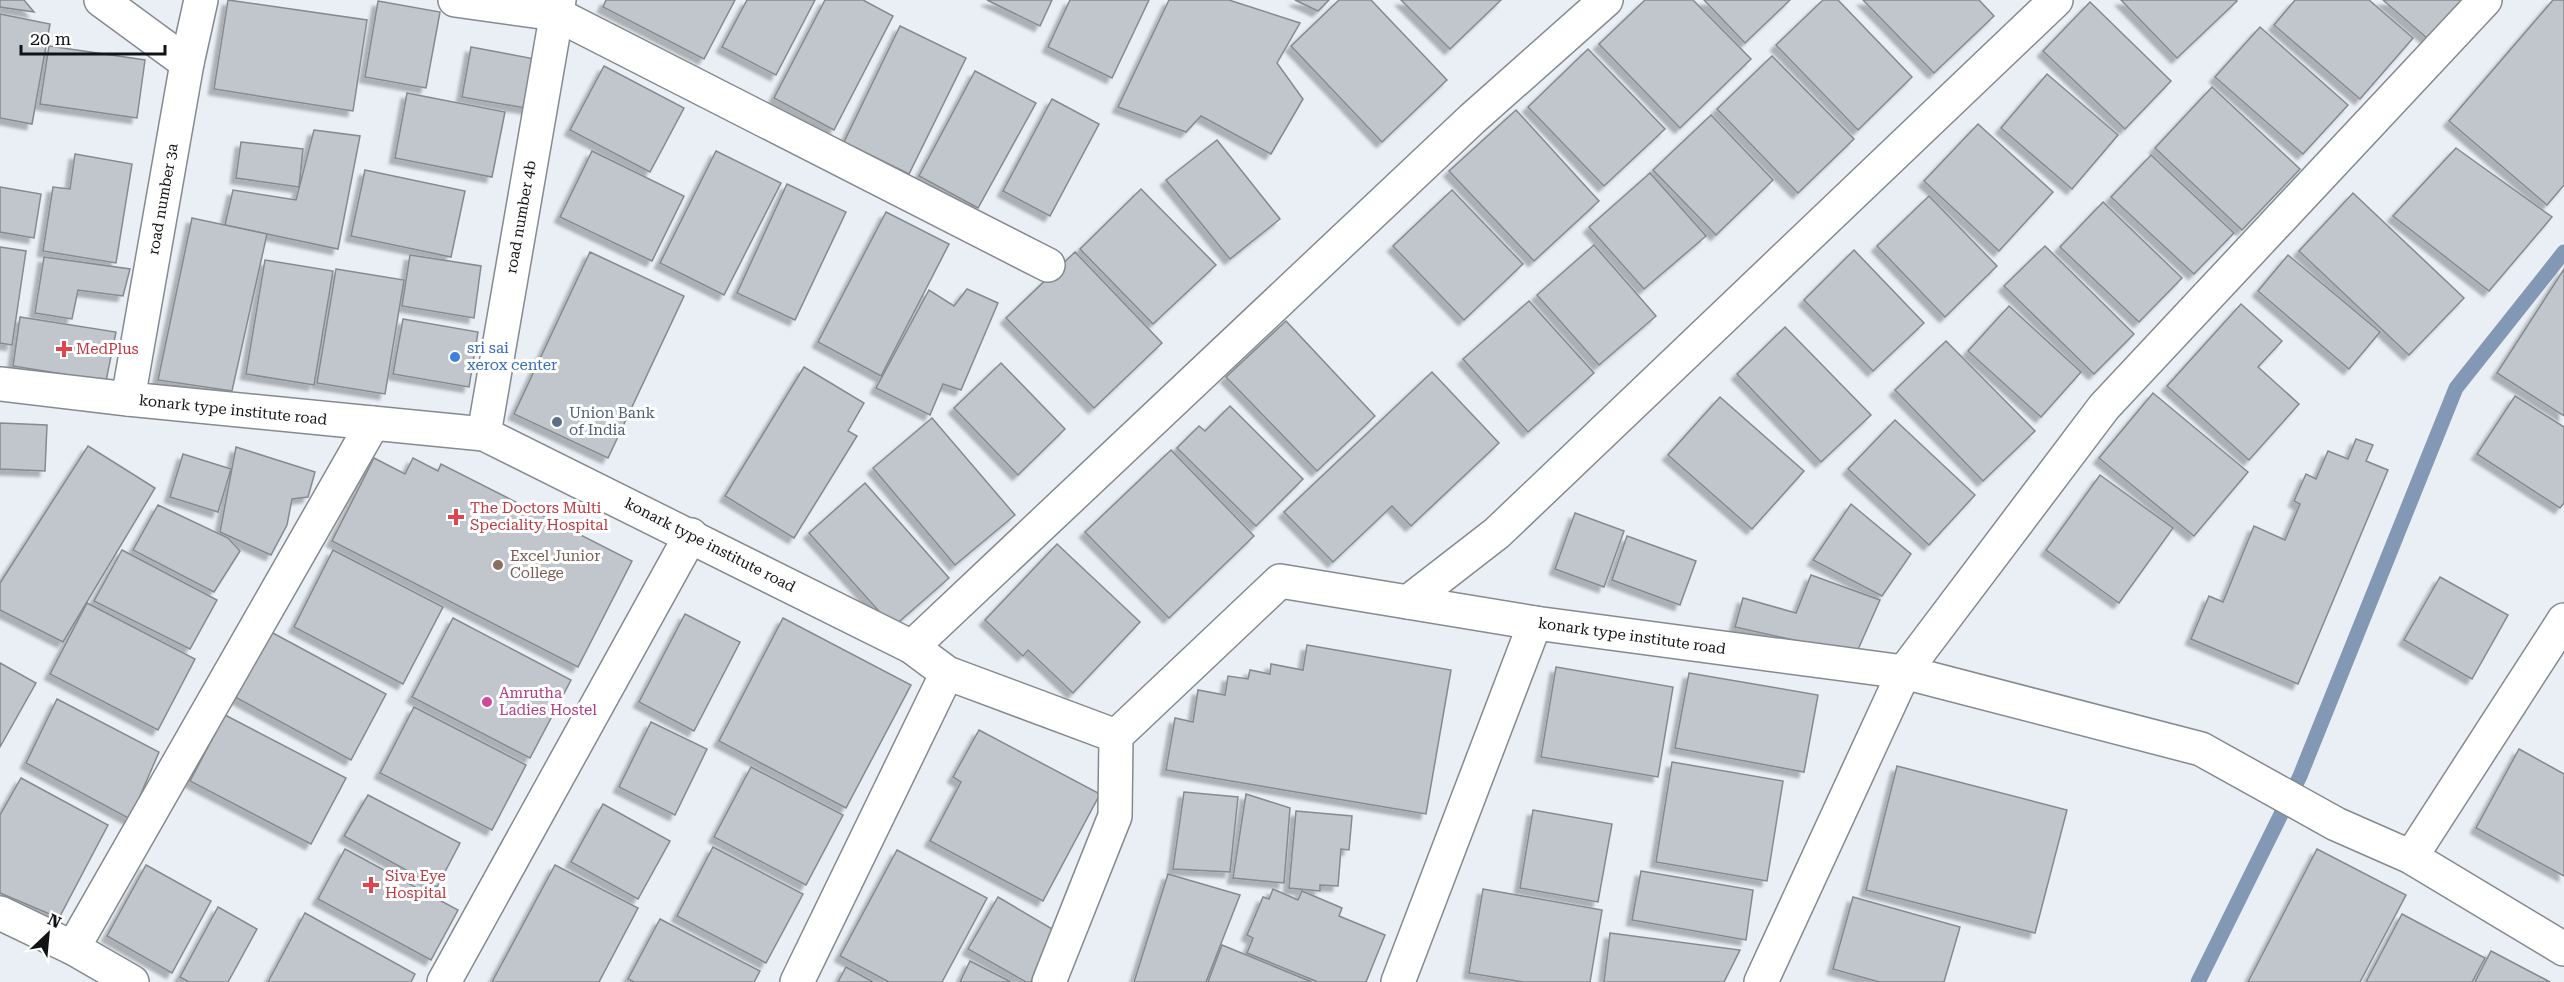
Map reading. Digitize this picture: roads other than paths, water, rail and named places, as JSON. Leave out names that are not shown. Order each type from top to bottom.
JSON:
[{"type":"street","points":[[101,0],[187,63]]},
{"type":"street","name":"road number 3a","points":[[128,399],[187,63],[201,0]]},
{"type":"street","points":[[455,0],[558,7],[1048,265]]},
{"type":"street","points":[[1408,603],[1497,533],[2056,0]]},
{"type":"street","points":[[1761,982],[1904,672],[2104,407],[2485,0]]},
{"type":"street","points":[[912,647],[1472,119],[1602,1]]},
{"type":"street","name":"road number 4b","points":[[484,434],[558,7]]},
{"type":"street","name":"konark type institute road","points":[[0,384],[484,434],[691,535],[912,647],[947,673],[1116,736],[1280,581],[1535,623],[1904,672],[2201,749],[2336,824],[2411,857],[2564,950]]},
{"type":"street","points":[[73,948],[373,423]]},
{"type":"street","points":[[444,982],[691,535]]},
{"type":"street","points":[[2411,857],[2564,620]]},
{"type":"street","points":[[1398,982],[1535,623]]},
{"type":"street","points":[[797,982],[947,673]]},
{"type":"street","points":[[1049,982],[1115,816],[1116,736]]},
{"type":"street","points":[[0,913],[73,948],[132,982]]},
{"type":"waterway","points":[[2198,982],[2300,776],[2456,388],[2564,252]]},
{"type":"place","name":"MedPlus","points":[[64,349]]},
{"type":"place","name":"sri sai xerox center","points":[[455,357]]},
{"type":"place","name":"Union Bank of India","points":[[557,422]]},
{"type":"place","name":"The Doctors Multi Speciality Hospital","points":[[456,517]]},
{"type":"place","name":"Excel Junior College","points":[[498,565]]},
{"type":"place","name":"Amrutha Ladies Hostel","points":[[487,702]]},
{"type":"place","name":"Siva Eye Hospital","points":[[371,885]]}]
